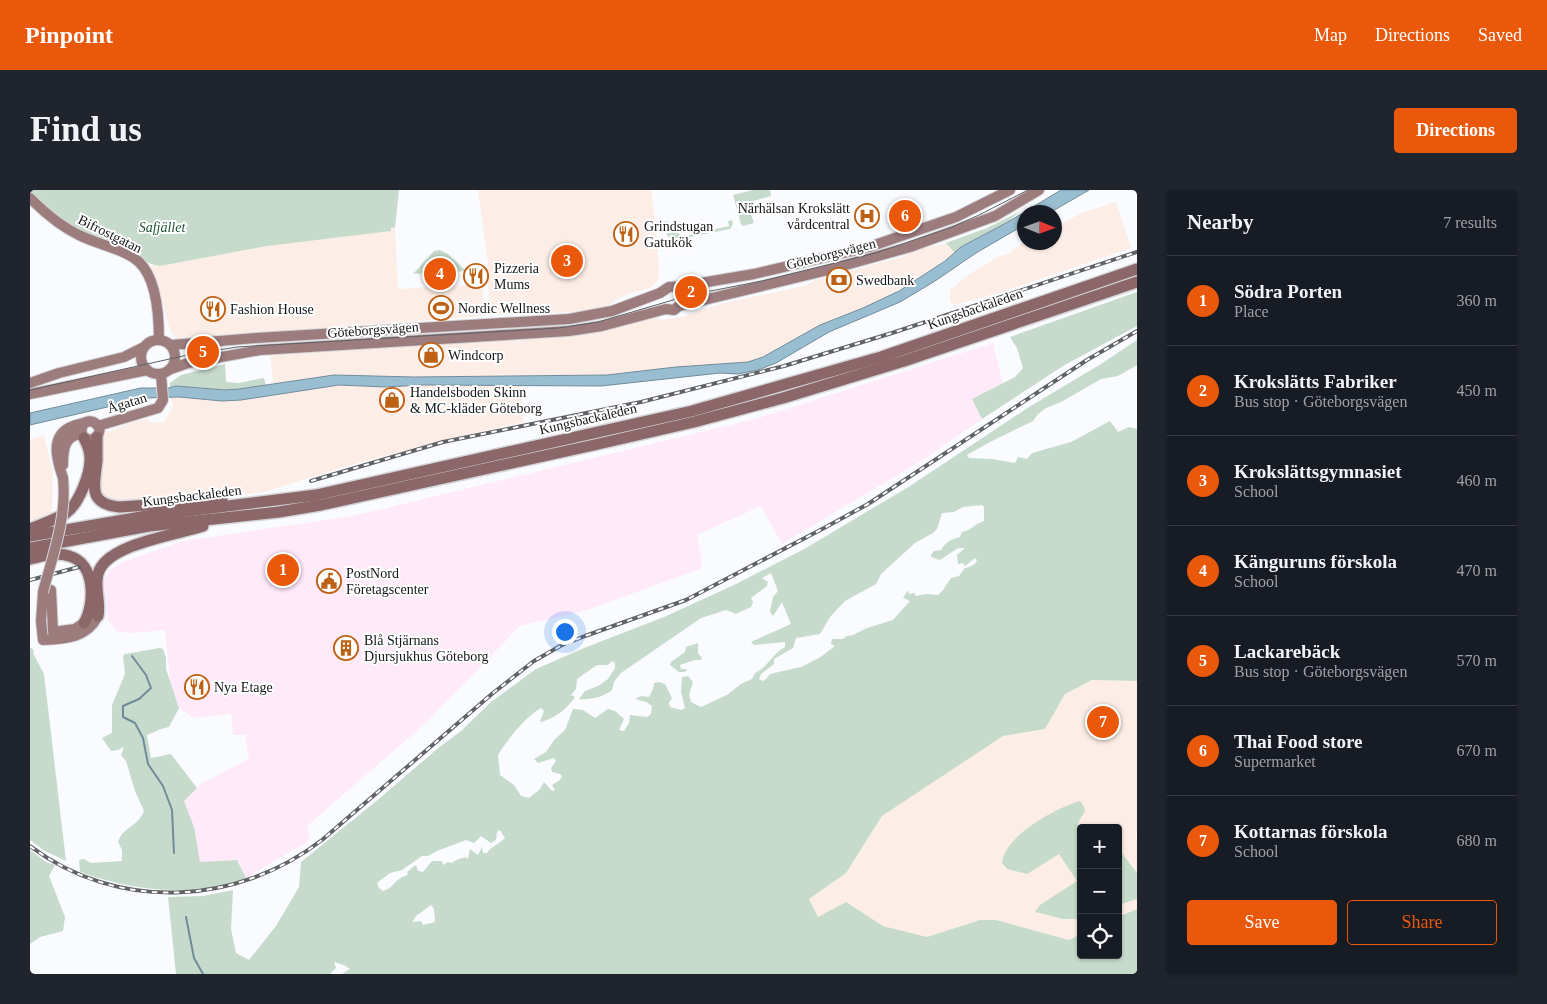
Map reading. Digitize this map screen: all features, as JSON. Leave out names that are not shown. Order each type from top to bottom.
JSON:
[{"type":"highway","name":"Kungsbackaleden","points":[[30,536],[147,516],[316,495],[683,413],[741,398],[899,351],[1137,269]]},
{"type":"highway","name":"Kungsbackaleden","points":[[30,548],[148,526],[279,512],[357,498],[694,422],[904,362],[1137,282]]},
{"type":"highway","points":[[30,529],[67,512],[78,499],[90,462],[90,452],[83,432]]},
{"type":"highway","points":[[98,432],[94,487],[97,496],[105,504],[120,507],[221,500],[276,501]]},
{"type":"highway","points":[[98,616],[100,605],[97,578],[98,571],[106,560],[130,547],[228,518]]},
{"type":"highway","points":[[30,559],[56,554],[68,555],[83,565],[89,579],[91,591],[90,610],[82,625]]},
{"type":"main road","name":"Göteborgsvägen","points":[[159,340],[171,345],[246,338],[569,319],[612,311],[660,294],[665,288],[754,274],[869,246],[956,216],[1010,190]]},
{"type":"main road","name":"Göteborgsvägen","points":[[161,374],[188,363],[253,351],[569,331],[602,326],[666,309],[674,310],[679,306],[824,271],[910,247],[995,216],[1039,190]]},
{"type":"main road","name":"Bifrostgatan","points":[[30,198],[53,220],[68,230],[139,262],[148,275],[154,295],[158,315],[159,340]]},
{"type":"main road","points":[[674,287],[682,294],[679,306]]},
{"type":"main road","points":[[660,294],[660,304],[666,309]]},
{"type":"main road","points":[[30,383],[59,373],[124,357],[144,347],[149,342],[159,340]]},
{"type":"main road","points":[[171,345],[176,357],[171,369]]},
{"type":"main road","points":[[144,347],[140,358],[142,364],[154,374],[161,374]]},
{"type":"main road","points":[[30,394],[147,370]]},
{"type":"main road","name":"Ågatan","points":[[47,591],[64,506],[62,471],[56,452],[58,439],[65,431],[83,432],[91,440],[98,432],[156,409],[163,400],[161,374]]},
{"type":"main road","name":"Ågatan","points":[[83,432],[92,422],[98,432]]},
{"type":"main road","points":[[47,591],[41,621],[43,640],[74,637],[88,629],[98,616]]},
{"type":"main road","points":[[47,591],[53,632],[69,630],[82,625]]},
{"type":"main road","points":[[51,616],[62,624],[82,625]]},
{"type":"shaded area","points":[[478,190],[651,190],[656,228],[658,280],[650,288],[628,294],[607,307],[591,311],[489,315],[488,263]]},
{"type":"shaded area","points":[[1116,202],[1131,248],[1002,292],[954,305],[950,301],[950,290],[971,273],[1017,247],[1017,250],[1062,250],[1062,224],[1081,213]]},
{"type":"shaded area","points":[[395,227],[398,289],[483,284],[484,316],[177,339],[171,333],[151,265],[160,266],[294,241],[360,234]]},
{"type":"shaded area","points":[[946,243],[955,253],[913,282],[874,303],[820,325],[763,357],[748,362],[676,367],[607,375],[414,377],[334,375],[273,384],[270,353],[585,334],[656,315],[661,320],[682,317],[720,304],[804,286],[816,280],[906,256],[909,252]]},
{"type":"shaded area","points":[[993,343],[1003,384],[972,399],[982,419],[926,458],[782,544],[761,506],[697,535],[702,567],[700,569],[587,610],[520,626],[426,723],[308,825],[309,841],[246,878],[237,860],[200,863],[194,827],[184,801],[201,784],[249,759],[245,735],[233,735],[231,714],[193,718],[179,708],[170,682],[165,630],[133,633],[116,631],[108,620],[104,589],[104,582],[110,570],[123,562],[183,541],[353,516],[755,419]]},
{"type":"shaded area","points":[[339,385],[385,387],[423,385],[521,386],[523,422],[358,463],[260,493],[116,504],[98,493],[101,435],[132,422],[148,419],[150,422],[162,423],[166,420],[173,405],[170,397],[222,401],[241,400]]},
{"type":"shaded area","points":[[44,436],[53,473],[52,515],[30,521],[30,439]]},
{"type":"shaded area","points":[[1092,680],[1137,681],[1137,835],[1135,836],[1137,841],[1137,909],[1122,915],[1122,824],[1077,824],[1077,936],[1069,940],[996,920],[980,920],[927,937],[883,926],[846,902],[818,918],[809,898],[846,873],[882,816],[1003,735],[1045,729],[1065,694]]},
{"type":"green space","name":"Safjället","points":[[30,190],[399,190],[395,227],[391,228],[391,231],[267,246],[160,266],[149,263],[76,228],[51,212]]},
{"type":"green space","points":[[753,190],[770,190],[771,196],[753,201],[755,210],[750,211],[754,223],[743,226],[733,195]]},
{"type":"green space","points":[[1017,213],[1008,222],[961,247],[955,253],[946,243],[987,228]]},
{"type":"green space","points":[[732,220],[733,224],[730,229],[675,240],[668,237],[663,222],[668,221],[669,227],[678,232],[681,237],[729,226],[728,221]]},
{"type":"green space","points":[[440,250],[448,254],[466,271],[413,274],[434,251]]},
{"type":"green space","points":[[1137,292],[1137,326],[1063,366],[982,419],[972,399],[1015,377],[1023,368],[1017,348],[1010,337]]},
{"type":"green space","points":[[1137,340],[1137,365],[1118,376],[1101,379],[1061,402],[1046,408],[1033,421],[967,455],[969,458],[1015,463],[1018,457],[1027,459],[1032,453],[1071,442],[1110,421],[1118,432],[1129,427],[1137,429],[1137,681],[1092,680],[1065,694],[1045,729],[1003,736],[882,816],[846,873],[809,899],[818,917],[846,902],[883,926],[927,937],[980,920],[996,920],[1069,940],[1077,936],[1077,959],[1122,959],[1122,915],[1137,909],[1137,974],[342,974],[350,969],[334,962],[336,968],[330,974],[176,974],[168,897],[203,896],[233,890],[231,929],[236,953],[249,960],[276,926],[299,887],[301,862],[461,731],[491,702],[536,669],[664,617],[736,584],[806,548],[910,486],[1029,407]],"holes":[[[982,505],[984,507],[984,521],[962,532],[960,537],[949,541],[941,550],[934,551],[931,555],[931,557],[940,560],[958,548],[965,548],[957,555],[958,564],[963,563],[965,566],[975,558],[977,560],[972,566],[965,568],[959,576],[951,578],[938,595],[926,594],[916,596],[914,593],[909,594],[908,590],[903,598],[910,601],[893,620],[867,628],[843,639],[832,639],[831,644],[835,646],[819,658],[801,667],[770,674],[763,681],[759,679],[761,674],[774,664],[774,659],[793,648],[796,638],[820,634],[830,617],[845,601],[876,584],[881,574],[915,543],[933,533],[937,529],[942,513],[954,512],[963,507]],[[771,573],[778,591],[773,597],[770,612],[773,616],[782,602],[791,624],[751,642],[754,645],[785,642],[785,647],[755,673],[752,679],[741,684],[727,695],[701,707],[691,702],[689,695],[693,682],[688,676],[682,677],[681,692],[685,708],[681,710],[670,707],[669,703],[672,698],[665,684],[654,683],[649,697],[641,696],[635,699],[652,706],[651,714],[647,717],[630,715],[629,723],[624,731],[619,730],[624,719],[615,711],[608,709],[595,718],[583,710],[573,709],[565,730],[554,740],[546,752],[534,759],[538,763],[554,758],[556,761],[551,768],[552,772],[562,776],[560,780],[552,785],[555,790],[552,791],[544,782],[540,789],[529,798],[521,796],[514,785],[500,775],[498,755],[523,722],[541,708],[544,711],[540,721],[542,722],[565,709],[575,697],[571,695],[576,689],[577,679],[597,665],[608,665],[612,661],[615,663],[615,668],[608,679],[598,686],[585,691],[579,699],[588,699],[605,694],[612,690],[614,682],[621,673],[701,618],[726,610],[736,614],[751,607],[753,602],[751,598],[767,586],[768,582],[762,578]],[[500,830],[505,838],[487,853],[483,853],[482,847],[478,855],[470,849],[468,859],[466,857],[443,865],[442,861],[432,861],[423,872],[418,871],[416,865],[407,872],[408,875],[387,889],[383,891],[379,888],[377,883],[390,873],[402,870],[422,856],[428,856],[466,840],[474,843],[481,836],[491,843],[496,840],[497,832]],[[431,905],[434,909],[435,922],[423,925],[421,921],[412,922],[416,916]]]},
{"type":"green space","points":[[225,364],[226,382],[239,383],[264,378],[266,386],[225,390],[170,387],[170,383],[181,375]]},
{"type":"green space","points":[[698,643],[698,653],[702,658],[701,660],[680,665],[681,669],[687,669],[685,672],[679,672],[670,665],[671,662],[685,652],[686,647]]},
{"type":"green space","points":[[30,648],[33,649],[34,655],[44,674],[66,861],[45,851],[30,840]]},
{"type":"green space","points":[[163,649],[166,658],[166,669],[179,708],[169,727],[147,735],[151,758],[171,754],[197,788],[184,801],[194,827],[200,862],[237,860],[246,878],[205,888],[163,890],[121,884],[80,872],[79,860],[84,859],[91,863],[122,861],[122,850],[118,842],[120,837],[138,821],[144,811],[135,791],[126,761],[121,755],[124,747],[111,751],[102,738],[112,733],[112,705],[125,674],[123,656],[125,654]]},
{"type":"green space","points":[[1080,801],[1085,810],[1077,824],[1077,881],[1059,854],[1027,874],[1007,869],[1002,863],[1005,853],[1012,842],[1033,824]]},
{"type":"green space","points":[[30,850],[46,862],[55,865],[49,876],[65,917],[63,931],[40,937],[30,944]]},
{"type":"green space","points":[[1122,853],[1137,873],[1137,899],[1122,904]]},
{"type":"green space","points":[[1077,881],[1077,919],[1063,919],[1035,912],[1040,905]]},
{"type":"water","points":[[1061,190],[1089,190],[1062,206],[1036,205]]},
{"type":"water","points":[[1017,216],[1017,229],[900,302],[829,332],[776,363],[758,370],[738,374],[720,373],[601,386],[423,385],[385,387],[339,385],[241,400],[222,401],[179,397],[146,398],[30,425],[30,413],[141,388],[169,388],[176,386],[225,390],[334,375],[414,377],[607,375],[676,367],[748,362],[763,357],[820,325],[899,291],[945,261],[961,247]]},
{"type":"waterway","points":[[132,656],[146,675],[151,688],[139,699],[123,706],[123,717],[135,723],[143,738],[148,764],[163,786],[172,810],[174,853]]},
{"type":"waterway","points":[[186,917],[194,958],[203,974]]},
{"type":"tram line","points":[[30,390],[192,354],[237,347],[559,328],[598,322],[690,295],[762,281],[876,253],[952,227],[1028,190]]},
{"type":"railway","points":[[311,481],[443,442],[641,402],[784,366],[892,333],[1137,252]]},
{"type":"railway","points":[[30,846],[64,867],[101,882],[138,891],[177,892],[215,888],[252,878],[288,862],[322,840],[493,693],[534,661],[562,645],[686,600],[826,527],[868,504],[1087,360],[1137,331]]},
{"type":"railway","points":[[30,580],[79,567]]},
{"type":"place","name":"Närhälsan Krokslätt vårdcentral","points":[[867,216]]},
{"type":"place","name":"Thai Food store","points":[[905,216]]},
{"type":"place","name":"Grindstugan Gatukök","points":[[626,234]]},
{"type":"place","name":"Krokslättsgymnasiet","points":[[567,261]]},
{"type":"place","name":"Känguruns förskola","points":[[440,274]]},
{"type":"place","name":"Pizzeria Mums","points":[[476,276]]},
{"type":"place","name":"Swedbank","points":[[839,280]]},
{"type":"place","name":"Krokslätts Fabriker","points":[[691,292]]},
{"type":"place","name":"Nordic Wellness","points":[[441,308]]},
{"type":"place","name":"Fashion House","points":[[213,309]]},
{"type":"place","name":"Lackarebäck","points":[[203,352]]},
{"type":"place","name":"Windcorp","points":[[431,355]]},
{"type":"place","name":"Handelsboden Skinn & MC-kläder Göteborg","points":[[392,400]]},
{"type":"place","name":"Södra Porten","points":[[283,570]]},
{"type":"place","name":"PostNord Företagscenter","points":[[329,581]]},
{"type":"place","name":"Blå Stjärnans Djursjukhus Göteborg","points":[[346,648]]},
{"type":"place","name":"Nya Etage","points":[[197,687]]},
{"type":"place","name":"Kottarnas förskola","points":[[1103,722]]}]
